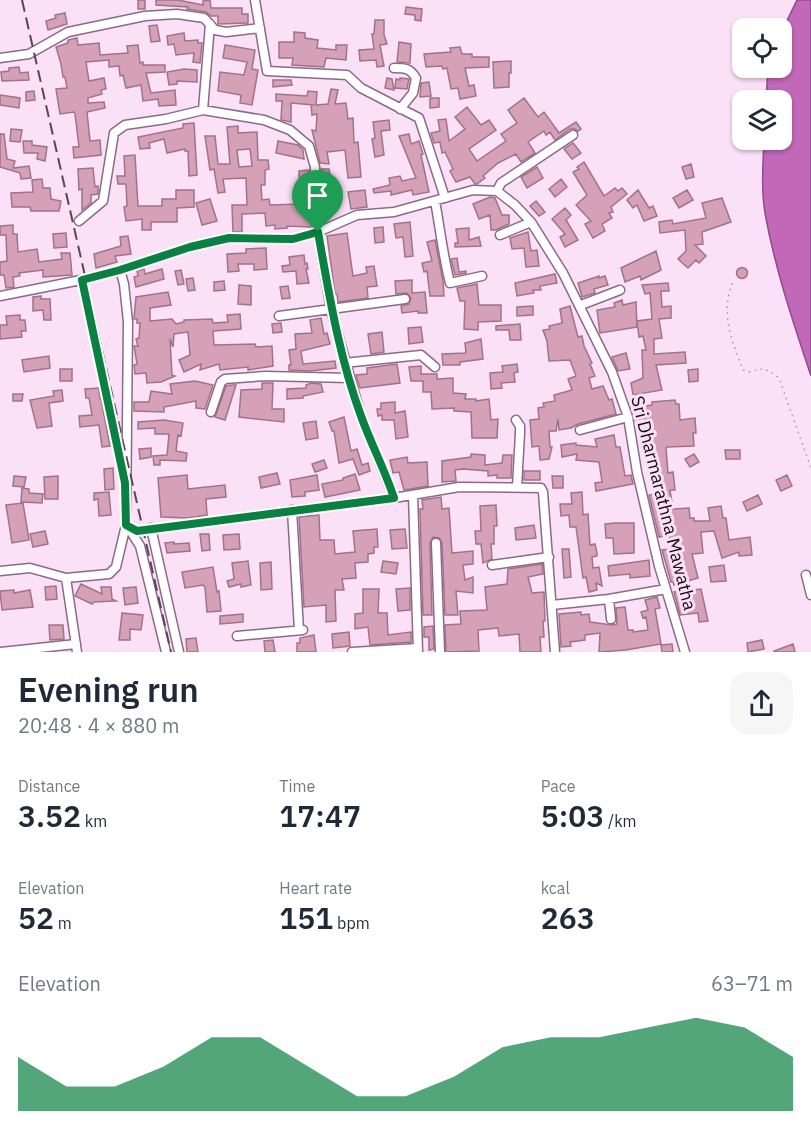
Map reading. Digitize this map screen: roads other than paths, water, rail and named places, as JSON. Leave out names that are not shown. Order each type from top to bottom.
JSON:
[{"type":"street","points":[[254,0],[267,70],[347,75],[361,88],[419,118],[445,198]]},
{"type":"street","points":[[0,58],[29,54],[68,32],[145,16],[177,14],[204,18],[215,30],[226,32],[260,28]]},
{"type":"street","points":[[203,111],[210,24]]},
{"type":"street","points":[[394,68],[405,68],[416,78],[413,93],[400,109]]},
{"type":"street","points":[[79,221],[103,201],[114,133],[126,125],[203,111],[264,120],[290,130],[309,146],[315,167],[318,232],[344,363],[361,416],[394,498]]},
{"type":"street","points":[[0,296],[82,280],[190,247],[229,238],[293,239],[318,232],[357,215],[394,212],[472,190],[497,191],[501,183],[573,135]]},
{"type":"street","name":"Sri Dharmarathna Mawatha","points":[[497,191],[531,222],[581,305],[612,372],[628,417],[637,472],[666,589],[685,652]]},
{"type":"street","points":[[435,201],[444,247],[443,256],[450,283],[482,276]]},
{"type":"street","points":[[500,235],[531,222]]},
{"type":"street","points":[[0,571],[30,568],[66,578],[109,574],[116,567],[126,525],[128,322],[124,284],[120,270]]},
{"type":"street","points":[[82,280],[125,483],[126,525],[140,546],[166,652]]},
{"type":"street","points":[[581,305],[620,290]]},
{"type":"street","points":[[279,316],[405,299]]},
{"type":"street","points":[[344,363],[421,355],[435,367]]},
{"type":"street","points":[[211,412],[221,382],[225,379],[265,376],[349,378]]},
{"type":"street","points":[[580,430],[628,417]]},
{"type":"street","points":[[516,420],[520,426],[517,487]]},
{"type":"street","points":[[126,525],[137,531],[394,498],[459,487],[541,488],[549,558],[555,652]]},
{"type":"street","points":[[352,652],[418,650],[412,495]]},
{"type":"street","points":[[237,636],[301,630],[292,510]]},
{"type":"street","points":[[151,528],[179,652]]},
{"type":"street","points":[[436,543],[440,652]]},
{"type":"street","points":[[492,565],[549,558]]},
{"type":"street","points":[[806,575],[811,595]]},
{"type":"street","points":[[1,652],[77,648],[66,578]]},
{"type":"street","points":[[552,605],[609,599],[666,589]]},
{"type":"street","points":[[609,599],[611,619]]},
{"type":"railway","points":[[22,0],[171,652]]}]
